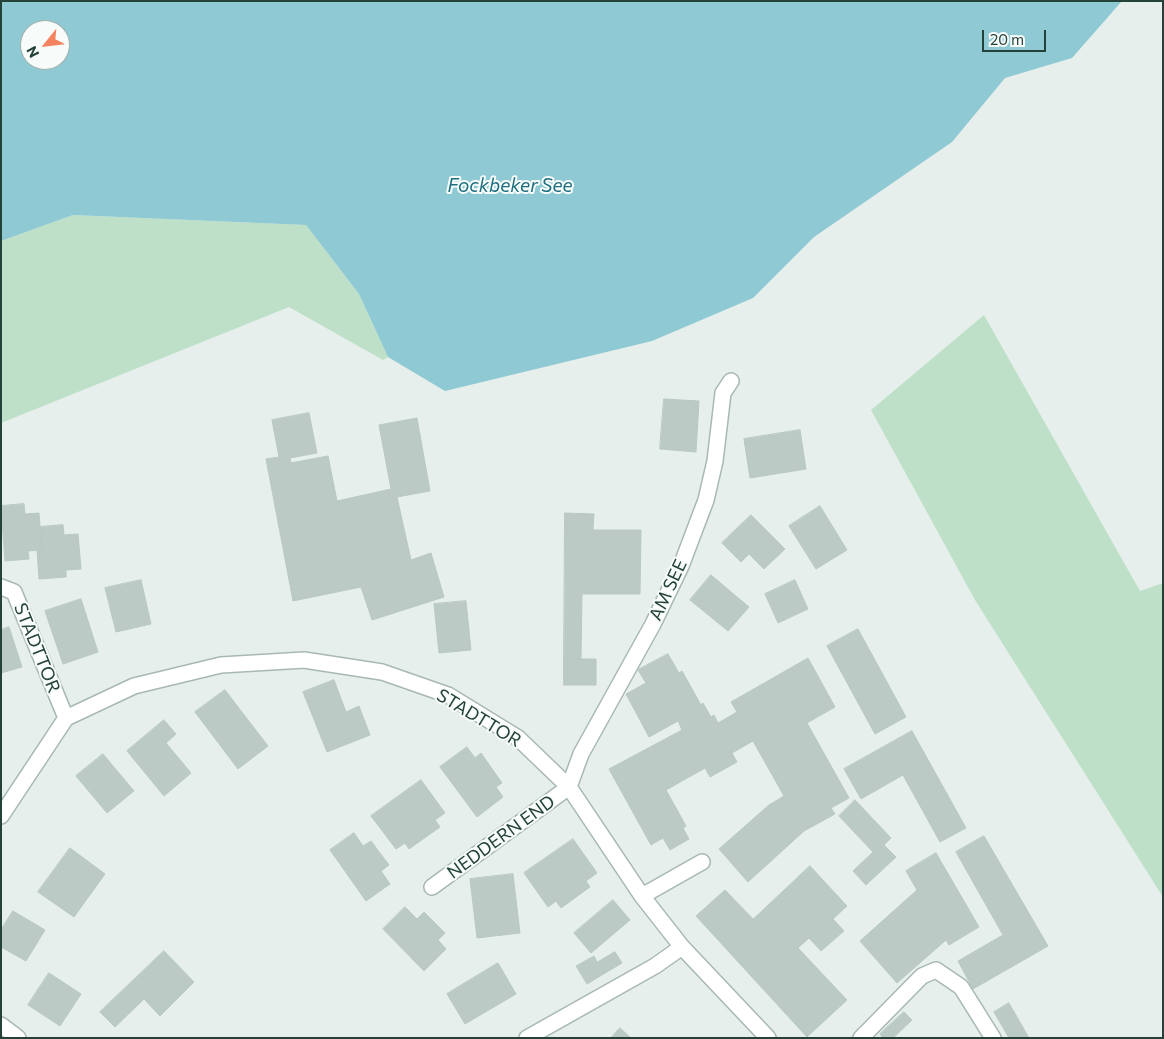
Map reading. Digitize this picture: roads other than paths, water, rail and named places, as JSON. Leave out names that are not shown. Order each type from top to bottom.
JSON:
[{"type":"street","name":"AM SEE","points":[[569,787],[581,754],[653,624],[681,566],[706,500],[715,461],[723,393],[731,381]]},
{"type":"street","name":"STADTTOR","points":[[1,587],[14,592],[66,718],[134,686],[221,665],[304,660],[382,672],[448,695],[518,738],[569,787],[642,896],[682,947],[768,1038]]},
{"type":"street","points":[[1,816],[66,718]]},
{"type":"street","name":"NEDDERN END","points":[[432,888],[569,787]]},
{"type":"street","points":[[642,896],[702,862]]},
{"type":"street","points":[[527,1038],[655,966],[682,947]]},
{"type":"street","points":[[861,1038],[922,976],[936,970],[961,987],[993,1038]]},
{"type":"street","points":[[1,1025],[18,1038]]},
{"type":"water","name":"Fockbeker See","points":[[1,1],[1122,1],[1072,58],[1005,78],[952,142],[814,237],[753,298],[652,341],[445,391],[388,357],[359,294],[306,225],[73,215],[1,241]]}]
